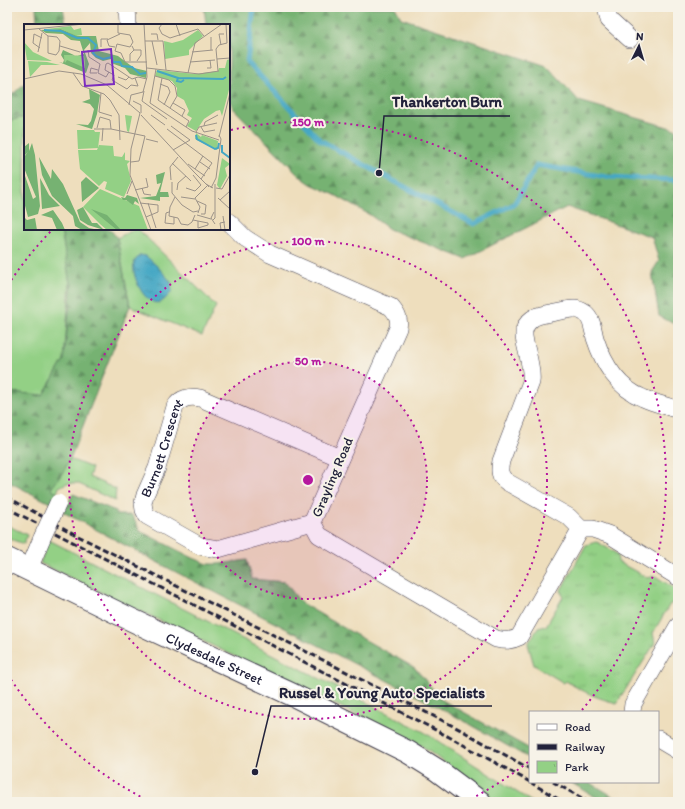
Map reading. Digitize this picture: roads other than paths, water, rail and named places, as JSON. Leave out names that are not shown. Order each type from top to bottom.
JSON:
[{"type":"main road","name":"Clydesdale Street","points":[[7,559],[132,620],[300,698],[408,752],[438,770],[480,802]]},
{"type":"street","points":[[127,7],[128,24]]},
{"type":"street","points":[[606,7],[609,20],[630,39]]},
{"type":"street","name":"Grayling Road","points":[[230,223],[245,238],[270,254],[391,307],[397,314],[399,322],[398,328],[312,522],[318,535],[496,638],[504,641],[519,637],[581,529]]},
{"type":"street","points":[[678,410],[642,398],[623,385],[609,369],[600,351],[587,314],[580,310],[572,309],[535,317],[524,328],[523,336],[533,374],[501,461],[500,469],[501,478],[506,482],[569,516],[581,529],[594,529],[610,535],[678,576]]},
{"type":"street","name":"Burnett Crescent","points":[[312,522],[218,549],[200,546],[147,516],[143,503],[145,495],[158,468],[175,407],[185,398],[200,398],[340,458]]},
{"type":"street","points":[[29,569],[58,503]]},
{"type":"street","points":[[632,711],[633,704],[678,626]]},
{"type":"street","points":[[659,740],[678,751]]},
{"type":"water","points":[[140,255],[146,256],[171,282],[172,291],[161,302],[155,303],[150,300],[140,289],[135,275],[134,263]]},
{"type":"waterway","points":[[254,7],[247,62],[320,140],[474,224],[514,204],[537,165],[607,177],[676,180],[678,184]]},
{"type":"railway","points":[[7,497],[78,536],[461,730],[529,768]]},
{"type":"railway","points":[[7,508],[451,738],[529,781]]},
{"type":"railway","points":[[532,783],[563,802]]},
{"type":"railway","points":[[555,783],[589,802]]},
{"type":"place","name":"Thankerton Burn","points":[[379,173]]},
{"type":"place","name":"Russel & Young Auto Specialists","points":[[255,772]]}]
